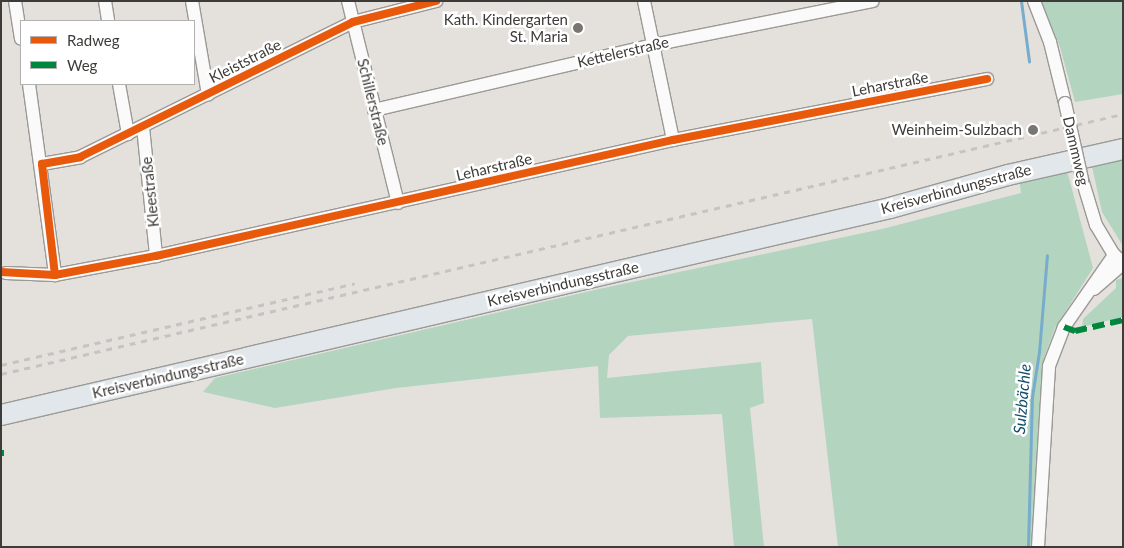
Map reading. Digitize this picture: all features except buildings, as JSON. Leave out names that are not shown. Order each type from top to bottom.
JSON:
[{"type":"main road","name":"Kreisverbindungsstraße","points":[[1,415],[890,208],[1008,175],[1123,149]]},
{"type":"street","points":[[15,1],[20,33]]},
{"type":"street","points":[[105,1],[108,20]]},
{"type":"street","points":[[192,1],[208,95]]},
{"type":"street","name":"Schillerstraße","points":[[348,1],[398,203]]},
{"type":"street","name":"Kleiststraße","points":[[42,164],[80,157],[353,22],[436,1]]},
{"type":"street","points":[[644,1],[673,140]]},
{"type":"street","name":"Kettelerstraße","points":[[374,110],[653,45],[873,1]]},
{"type":"street","name":"Dammweg","points":[[1034,1],[1050,42],[1082,179],[1096,225],[1120,260],[1090,292],[1064,327],[1049,366],[1038,547]]},
{"type":"street","name":"Leharstraße","points":[[6,273],[55,275],[156,256],[673,140],[987,79]]},
{"type":"street","points":[[29,85],[42,164],[55,275]]},
{"type":"street","points":[[119,85],[128,134]]},
{"type":"street","name":"Kleestraße","points":[[143,127],[156,256]]},
{"type":"green space","points":[[1041,1],[1123,1],[1123,94],[1075,102],[1060,47]]},
{"type":"green space","points":[[1123,157],[1123,246],[1102,212],[1091,162]]},
{"type":"green space","points":[[1066,167],[1093,268],[1055,328],[1044,358],[1034,547],[838,547],[812,319],[628,336],[609,355],[607,378],[761,362],[764,403],[750,408],[764,547],[734,547],[722,414],[600,418],[598,366],[396,388],[275,408],[203,392],[215,378],[599,289],[882,229],[1021,193],[1019,177]]},
{"type":"green space","points":[[1123,278],[1123,317],[1082,327],[1083,319],[1116,288],[1116,280]]},
{"type":"waterway","name":"Sulzbächle","points":[[1021,1],[1029,61]]},
{"type":"waterway","name":"Sulzbächle","points":[[1028,547],[1032,397],[1039,352],[1047,255]]},
{"type":"railway","points":[[1,374],[1123,114]]},
{"type":"railway","points":[[1,365],[355,283]]},
{"type":"marked path","points":[[1064,327],[1075,331],[1123,320]]},
{"type":"marked path","points":[[1,450],[1,456]]},
{"type":"cycle path","points":[[55,275],[42,164],[80,157],[353,22],[436,1]]},
{"type":"cycle path","points":[[1,272],[55,275],[156,256],[673,140],[987,79]]},
{"type":"place","name":"Kath. Kindergarten St. Maria","points":[[578,28]]},
{"type":"place","name":"Weinheim-Sulzbach","points":[[1033,130]]}]
